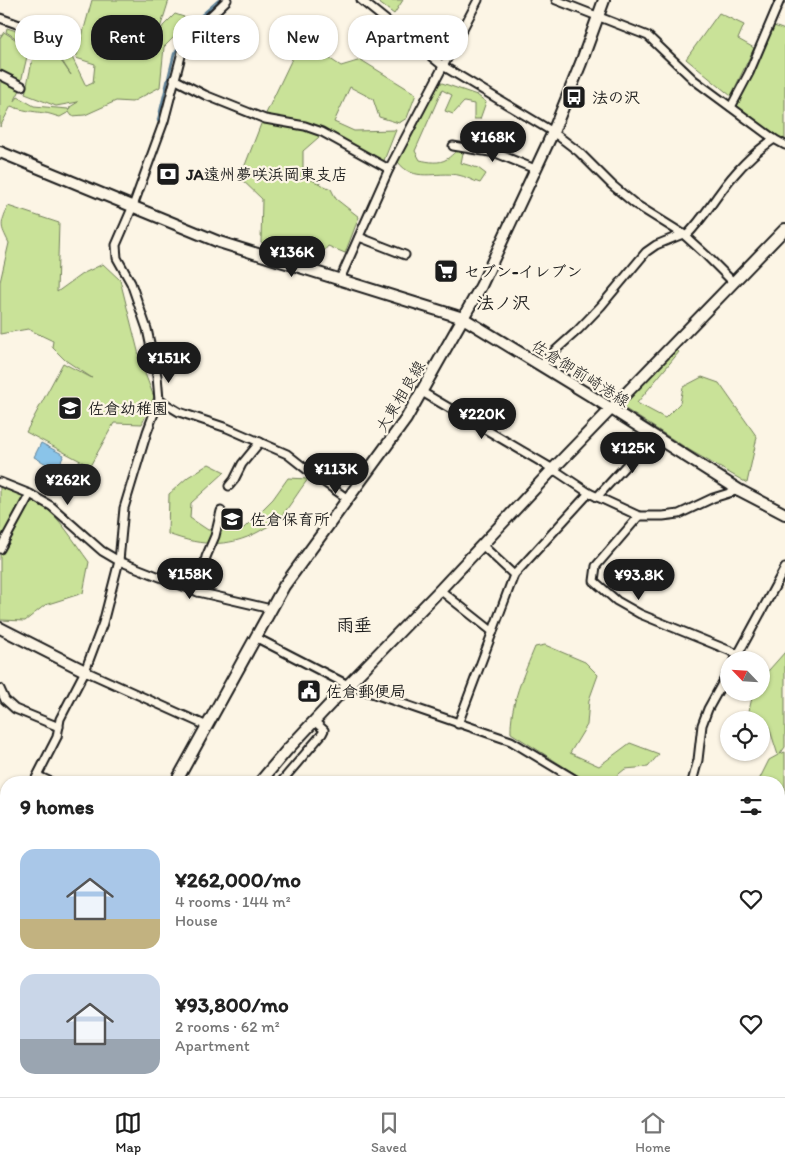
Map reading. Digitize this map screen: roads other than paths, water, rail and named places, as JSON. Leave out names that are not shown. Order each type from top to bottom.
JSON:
[{"type":"street","points":[[38,776],[57,737],[60,719],[85,671],[103,623],[119,561],[124,508],[147,432],[160,400],[147,329],[131,283],[117,258],[116,245],[133,206],[164,121],[182,52],[188,41],[202,24],[227,0]]},
{"type":"street","points":[[361,0],[443,66],[552,132],[579,152],[612,185],[635,204],[684,235],[706,254],[733,282]]},
{"type":"street","points":[[340,279],[389,169],[478,0]]},
{"type":"street","points":[[556,0],[648,36],[694,80],[774,139],[785,144]]},
{"type":"street","name":"大東相良線","points":[[179,776],[284,586],[387,448],[422,392],[481,286],[552,132],[604,0]]},
{"type":"street","points":[[731,107],[749,72],[780,0]]},
{"type":"street","points":[[0,18],[15,23]]},
{"type":"street","points":[[0,75],[22,86]]},
{"type":"street","points":[[174,78],[205,95],[265,119],[305,126],[322,132],[389,169]]},
{"type":"street","points":[[542,366],[548,357],[601,306],[646,252],[656,245],[684,235],[699,223],[731,179],[757,152],[774,139]]},
{"type":"street","points":[[453,146],[496,153],[535,169]]},
{"type":"street","name":"佐倉御前崎港線","points":[[0,152],[219,242],[463,318],[739,490],[785,514]]},
{"type":"street","points":[[265,776],[348,685],[440,590],[553,468],[785,229]]},
{"type":"street","points":[[358,237],[405,255]]},
{"type":"street","points":[[422,392],[553,468],[589,493],[639,516],[679,514],[713,498],[739,490]]},
{"type":"street","points":[[160,400],[179,412],[227,428],[287,454],[348,499]]},
{"type":"street","points":[[597,497],[653,436]]},
{"type":"street","points":[[229,486],[242,464],[260,442]]},
{"type":"street","points":[[0,482],[30,494],[51,506],[102,551],[119,561],[198,592],[270,609]]},
{"type":"street","points":[[458,724],[514,575],[589,493]]},
{"type":"street","points":[[0,550],[30,494]]},
{"type":"street","points":[[198,592],[206,557],[215,536],[221,510]]},
{"type":"street","points":[[639,516],[596,566],[594,580],[617,601],[640,614],[723,651]]},
{"type":"street","points":[[482,545],[514,575]]},
{"type":"street","points":[[739,651],[785,568]]},
{"type":"street","points":[[440,590],[493,632]]},
{"type":"street","points":[[0,628],[85,671],[207,726]]},
{"type":"street","points":[[255,637],[348,685],[511,741],[569,776]]},
{"type":"street","points":[[694,776],[698,760],[702,725],[720,687]]},
{"type":"street","points":[[0,689],[5,700],[15,709],[59,727]]},
{"type":"street","points":[[286,776],[322,734],[324,730],[314,722]]},
{"type":"water","points":[[41,443],[64,455],[57,470],[34,457]]},
{"type":"waterway","points":[[158,120],[174,54],[196,20],[219,0]]},
{"type":"place","name":"法の沢","points":[[574,97]]},
{"type":"place","name":"JA遠州夢咲浜岡東支店","points":[[168,174]]},
{"type":"place","name":"セブン-イレブン","points":[[446,271]]},
{"type":"place","name":"佐倉幼稚園","points":[[70,408]]},
{"type":"place","name":"佐倉保育所","points":[[232,519]]},
{"type":"place","name":"佐倉郵便局","points":[[309,691]]},
{"type":"district","name":"法ノ沢","points":[[503,303]]},
{"type":"district","name":"雨垂","points":[[354,625]]}]
